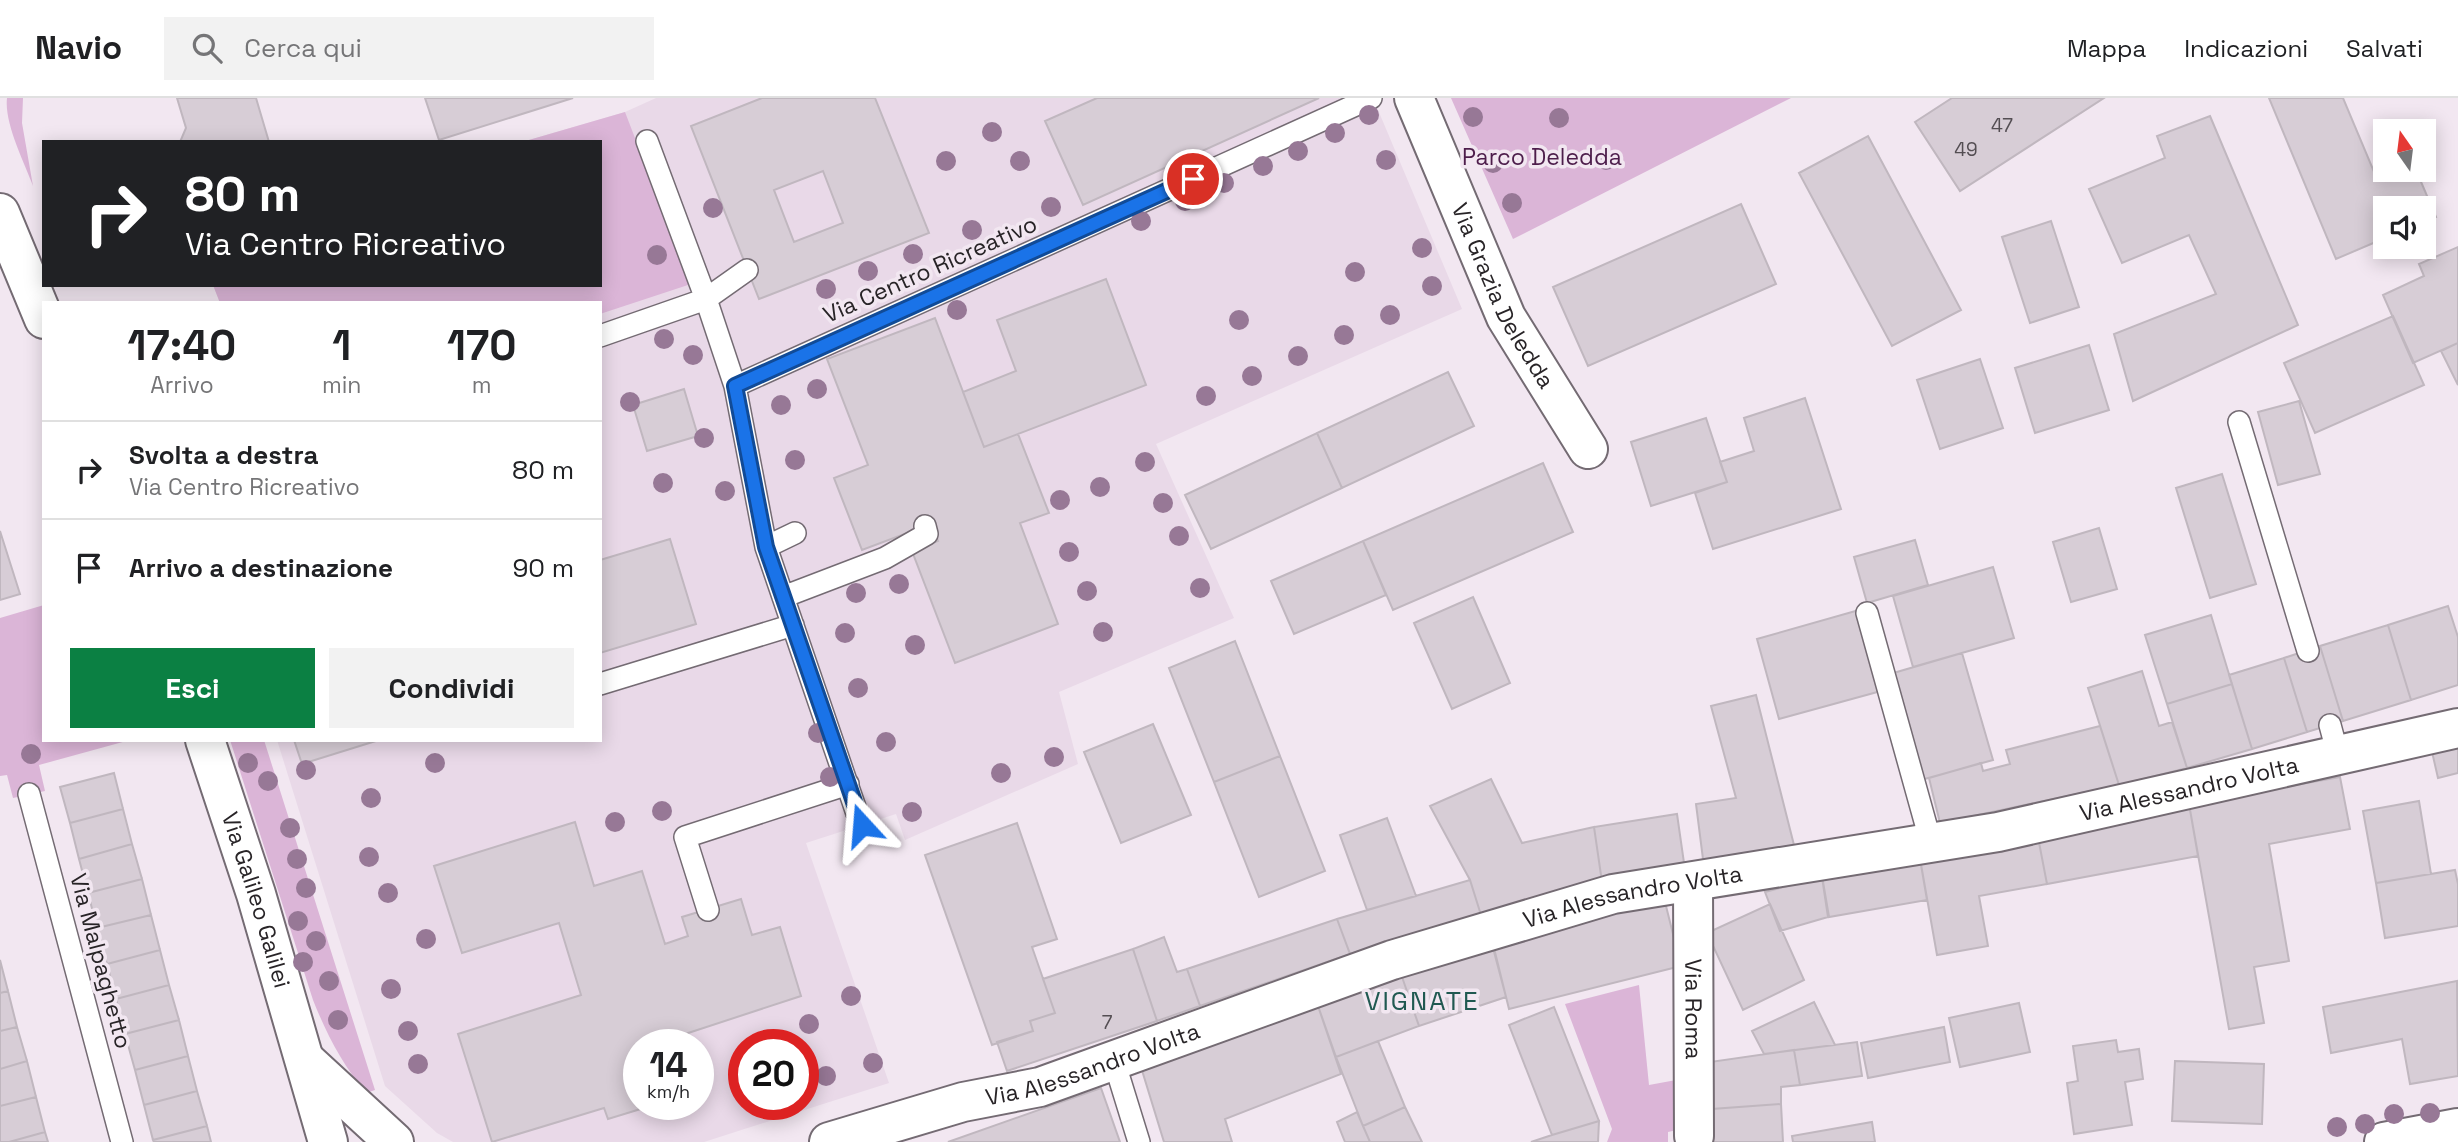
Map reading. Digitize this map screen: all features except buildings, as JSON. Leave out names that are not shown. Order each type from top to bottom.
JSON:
[{"type":"street","name":"Via Grazia Deledda","points":[[1414,98],[1506,317],[1588,449]]},
{"type":"street","points":[[0,213],[42,314]]},
{"type":"street","name":"Via Alessandro Volta","points":[[829,1142],[963,1101],[1040,1087],[1392,960],[1613,894],[1998,832],[2334,740],[2458,728]]},
{"type":"street","name":"Via Galileo Galilei","points":[[206,742],[256,894],[328,1142]]},
{"type":"street","name":"Via Roma","points":[[1693,883],[1694,1136]]},
{"type":"street","points":[[306,1061],[394,1142]]},
{"type":"street","points":[[2385,1142],[2458,1128]]},
{"type":"lane","name":"Via Centro Ricreativo","points":[[735,386],[1371,98]]},
{"type":"lane","points":[[647,141],[706,299],[735,386],[766,547],[862,825]]},
{"type":"lane","points":[[602,335],[706,299],[747,270]]},
{"type":"lane","points":[[2239,422],[2308,651]]},
{"type":"lane","points":[[783,597],[885,558],[927,534],[925,526]]},
{"type":"lane","points":[[766,547],[795,533]]},
{"type":"lane","points":[[1867,613],[1931,843]]},
{"type":"lane","points":[[602,683],[793,625]]},
{"type":"lane","points":[[708,910],[685,837],[848,784]]},
{"type":"lane","name":"Via Malpaghetto","points":[[29,794],[122,1142]]},
{"type":"lane","points":[[1114,1061],[1139,1142]]},
{"type":"shaded area","points":[[656,98],[1373,98],[1462,309],[1156,444],[1234,618],[1059,692],[1078,764],[905,840],[896,814],[806,843],[889,1083],[819,1105],[819,1029],[728,1029],[728,1120],[773,1120],[704,1142],[453,1142],[437,1133],[385,1086],[278,742],[602,742],[602,301],[219,301],[214,287],[602,287],[602,140],[529,140],[625,112]]},
{"type":"green space","points":[[7,98],[23,98],[22,123],[33,186],[12,131]]},
{"type":"green space","name":"Parco Deledda","points":[[1451,98],[1791,98],[1513,239]]},
{"type":"green space","points":[[625,112],[691,284],[602,313],[602,301],[219,301],[214,287],[602,287],[602,140],[529,140]]},
{"type":"green space","points":[[42,606],[42,742],[123,742],[39,765],[45,791],[13,798],[7,775],[0,776],[0,618]]},
{"type":"green space","points":[[231,742],[265,742],[375,1090],[366,1093],[357,1082],[336,1049],[313,1000]]},
{"type":"green space","points":[[1639,985],[1649,1085],[1687,1078],[1686,1128],[1668,1132],[1668,1142],[1607,1142],[1612,1129],[1565,1004]]},
{"type":"district","name":"VIGNATE","points":[[1422,1001]]},
{"type":"route","points":[[862,825],[766,547],[735,386],[1193,179]]}]
